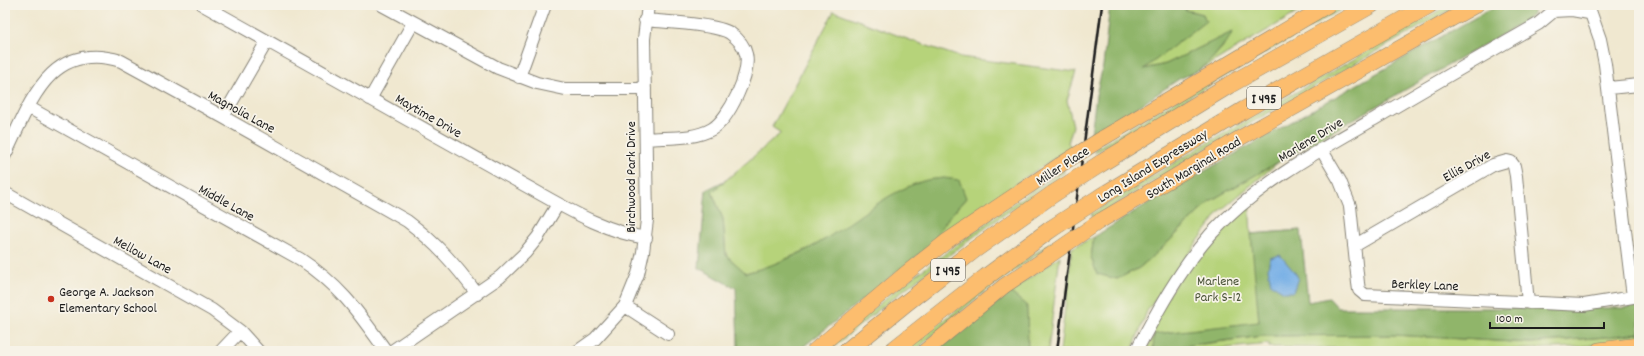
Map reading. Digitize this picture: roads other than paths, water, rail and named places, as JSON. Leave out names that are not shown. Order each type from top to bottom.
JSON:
[{"type":"highway","name":"Long Island Expressway","points":[[847,351],[974,250],[1053,194],[1229,85],[1371,5]]},
{"type":"highway","name":"Long Island Expressway","points":[[892,351],[986,277],[1051,229],[1102,196],[1244,110],[1429,5]]},
{"type":"highway","points":[[1599,351],[1639,346]]},
{"type":"main road","name":"Miller Place","points":[[814,351],[905,274],[947,241],[1103,138],[1328,5]]},
{"type":"main road","name":"South Marginal Road","points":[[925,351],[1004,286],[1100,221],[1240,138],[1476,5]]},
{"type":"street","name":"Maytime Drive","points":[[203,5],[558,204],[615,231],[646,238]]},
{"type":"street","points":[[382,5],[469,53],[519,77],[551,87],[565,89],[645,89]]},
{"type":"street","points":[[519,77],[545,5]]},
{"type":"street","name":"Birchwood Park Drive","points":[[578,351],[595,339],[624,306],[638,274],[646,238],[644,39],[645,20],[648,5]]},
{"type":"street","points":[[1554,7],[1572,10],[1589,7],[1600,39],[1606,64],[1636,297]]},
{"type":"street","name":"Marlene Drive","points":[[1136,351],[1168,294],[1187,264],[1232,213],[1287,170],[1531,28],[1554,7]]},
{"type":"street","points":[[645,20],[715,27],[729,32],[739,40],[749,44],[745,72],[731,106],[723,119],[716,125],[698,135],[646,139]]},
{"type":"street","points":[[370,99],[413,23]]},
{"type":"street","points":[[224,117],[267,41]]},
{"type":"street","name":"Magnolia Lane","points":[[5,155],[37,90],[46,78],[56,70],[76,60],[97,56],[121,61],[224,117],[407,221],[424,234],[444,253],[477,294]]},
{"type":"street","points":[[1608,88],[1639,85]]},
{"type":"street","name":"Middle Lane","points":[[28,108],[293,255],[320,272],[353,305],[386,351]]},
{"type":"street","name":"Berkley Lane","points":[[1321,149],[1346,194],[1350,206],[1359,290],[1365,296],[1584,305],[1636,297]]},
{"type":"street","name":"Ellis Drive","points":[[1354,246],[1493,165],[1507,161],[1512,162],[1516,176],[1528,303]]},
{"type":"street","name":"Mellow Lane","points":[[5,193],[212,310],[240,331],[258,351]]},
{"type":"street","points":[[392,351],[500,277],[526,253],[538,237],[558,204]]},
{"type":"street","points":[[624,306],[668,334]]},
{"type":"street","points":[[222,351],[240,331]]},
{"type":"water","points":[[1280,255],[1298,278],[1293,292],[1284,292],[1271,284],[1268,269],[1270,258]]},
{"type":"railway","points":[[1057,351],[1102,5]]},
{"type":"place","name":"George A. Jackson Elementary School","points":[[51,299]]},
{"type":"park label","name":"Marlene Park S-12","points":[[1218,288]]}]
